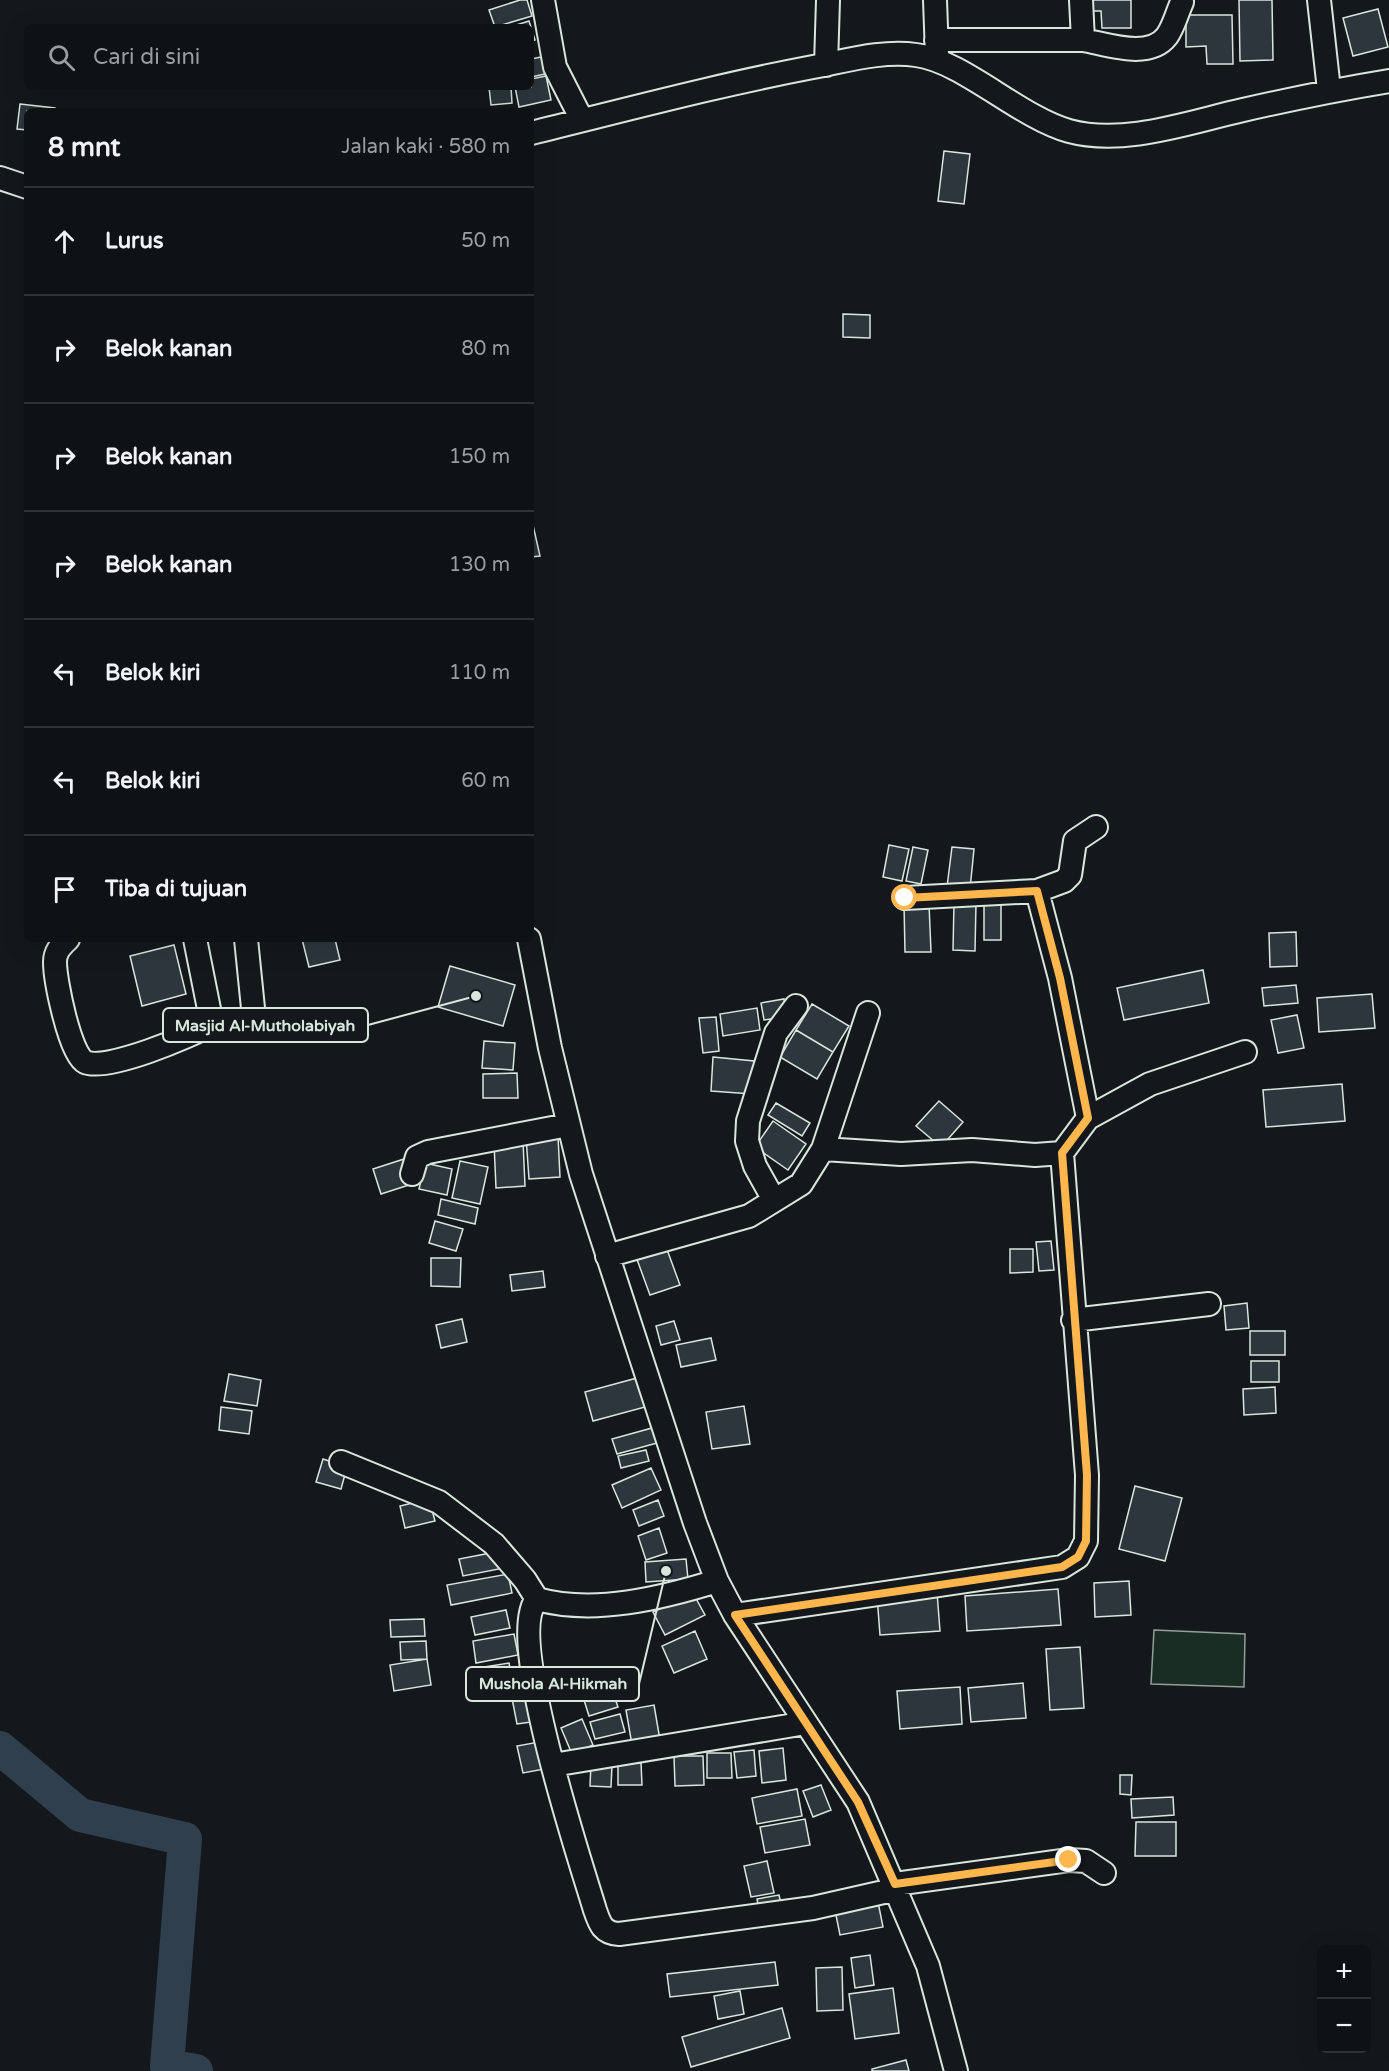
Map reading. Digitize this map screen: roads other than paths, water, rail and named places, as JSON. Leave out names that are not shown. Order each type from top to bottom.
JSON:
[{"type":"street","points":[[543,0],[555,68],[582,120]]},
{"type":"street","points":[[826,65],[828,0]]},
{"type":"street","points":[[935,0],[936,50]]},
{"type":"street","points":[[1081,0],[1083,40]]},
{"type":"street","points":[[1319,0],[1329,90]]},
{"type":"street","points":[[534,132],[763,77],[875,56],[1083,40],[1145,49],[1158,44],[1167,35],[1182,2]]},
{"type":"street","points":[[936,50],[1002,98],[1066,130],[1102,136],[1166,127],[1329,90],[1389,81]]},
{"type":"street","points":[[0,178],[24,186]]},
{"type":"street","points":[[905,898],[1037,891],[1064,880],[1070,875],[1075,841],[1096,826]]},
{"type":"street","points":[[1037,891],[1060,978],[1088,1118]]},
{"type":"street","points":[[65,942],[57,949],[55,962],[62,1002],[76,1054],[84,1062],[98,1065],[163,1047],[212,1024],[248,1027],[254,1018],[246,942]]},
{"type":"street","points":[[196,942],[212,1024]]},
{"type":"street","points":[[530,942],[568,1125],[607,1256],[676,1471],[717,1581],[735,1615],[858,1802],[896,1887],[935,1986],[956,2071]]},
{"type":"street","points":[[774,1200],[755,1166],[747,1141],[748,1120],[776,1033],[796,1006]]},
{"type":"street","points":[[607,1256],[749,1216],[801,1184],[823,1149],[868,1012]]},
{"type":"street","points":[[735,1615],[1062,1567],[1078,1557],[1086,1541],[1087,1475],[1062,1153],[1088,1118],[1150,1084],[1245,1052]]},
{"type":"street","points":[[412,1174],[417,1157],[428,1152],[568,1125]]},
{"type":"street","points":[[823,1149],[901,1154],[972,1150],[1035,1155],[1062,1153]]},
{"type":"street","points":[[1074,1320],[1209,1304]]},
{"type":"street","points":[[341,1462],[439,1502],[494,1544],[525,1580],[537,1599],[559,1605],[599,1605],[682,1592],[717,1581]]},
{"type":"street","points":[[537,1599],[531,1605],[528,1621],[531,1669],[553,1765],[595,1910],[601,1926],[609,1933],[619,1934],[813,1908],[896,1887],[1069,1860],[1086,1861],[1104,1873]]},
{"type":"street","points":[[553,1765],[806,1723]]},
{"type":"waterway","points":[[0,1748],[80,1815],[185,1839],[167,2066],[196,2071]]},
{"type":"place","name":"Masjid Al-Mutholabiyah","points":[[476,996]]},
{"type":"place","name":"Mushola Al-Hikmah","points":[[666,1571]]}]
